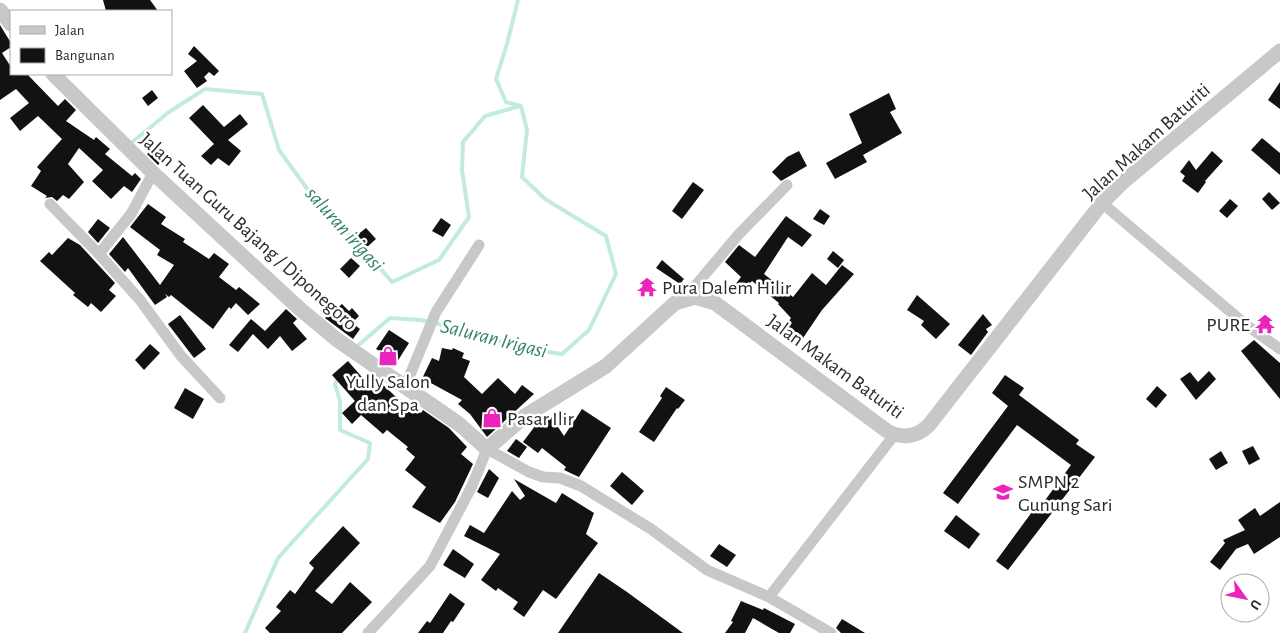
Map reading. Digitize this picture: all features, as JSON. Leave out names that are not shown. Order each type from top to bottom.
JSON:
[{"type":"street","name":"Jalan Makam Baturiti","points":[[685,298],[695,297],[711,300],[895,434],[911,436],[928,425],[1102,203],[1123,182],[1280,51]]},
{"type":"street","name":"Jalan Tuan Guru Bajang / Diponegoro","points":[[54,75],[153,173],[300,309],[336,339],[460,424],[482,445]]},
{"type":"street","points":[[99,254],[131,214],[153,173]]},
{"type":"street","points":[[368,633],[423,576],[434,561],[472,486],[482,445],[606,366],[675,303],[685,298],[739,234],[787,185]]},
{"type":"street","points":[[1102,203],[1245,324],[1280,349]]},
{"type":"street","points":[[50,204],[99,254],[140,300],[181,356],[220,398]]},
{"type":"street","points":[[405,387],[436,312],[478,246]]},
{"type":"street","points":[[769,597],[895,434]]},
{"type":"street","points":[[482,445],[529,472],[543,477],[560,478],[581,486],[651,529],[707,570],[769,597],[830,633]]},
{"type":"building","points":[[103,0],[150,0],[157,10],[106,10]]},
{"type":"building","points":[[0,25],[10,41],[10,48],[2,53],[10,65],[10,75],[28,75],[58,106],[65,99],[76,110],[66,121],[94,140],[96,137],[110,149],[105,154],[132,176],[135,173],[141,179],[132,192],[124,186],[111,199],[92,181],[103,170],[79,148],[68,164],[84,182],[69,199],[63,195],[57,201],[52,197],[45,198],[47,196],[31,186],[41,171],[37,167],[62,139],[38,116],[20,131],[10,118],[29,103],[16,89],[0,100]]},
{"type":"building","points":[[194,46],[219,71],[214,76],[209,72],[204,77],[207,81],[197,88],[184,71],[197,61],[188,54]]},
{"type":"building","points":[[1280,82],[1280,109],[1268,100]]},
{"type":"building","points":[[152,90],[158,98],[148,106],[142,98]]},
{"type":"building","points":[[889,93],[896,109],[890,112],[902,133],[863,155],[867,162],[835,179],[826,163],[862,143],[849,114]]},
{"type":"building","points":[[203,105],[224,127],[240,114],[248,124],[228,140],[241,151],[229,166],[218,158],[211,165],[201,156],[214,144],[189,118]]},
{"type":"building","points":[[1262,138],[1280,153],[1280,175],[1251,150]]},
{"type":"building","points":[[159,144],[167,155],[158,165],[147,154]]},
{"type":"building","points":[[799,151],[807,166],[781,181],[772,172],[787,157]]},
{"type":"building","points":[[1212,151],[1223,161],[1205,181],[1198,193],[1182,181],[1185,176],[1180,172],[1189,160],[1196,170]]},
{"type":"building","points":[[693,182],[704,190],[682,219],[672,211]]},
{"type":"building","points":[[1269,192],[1280,203],[1272,210],[1262,199]]},
{"type":"building","points":[[1230,199],[1238,206],[1227,218],[1219,211]]},
{"type":"building","points":[[148,204],[166,217],[161,224],[185,239],[183,242],[209,259],[214,253],[229,264],[219,277],[236,290],[239,287],[260,304],[248,315],[236,303],[231,309],[229,307],[213,329],[171,295],[169,297],[165,294],[167,297],[155,305],[128,268],[125,272],[109,254],[123,237],[160,285],[174,265],[157,255],[160,250],[130,227]]},
{"type":"building","points":[[820,209],[830,216],[824,225],[813,219]]},
{"type":"building","points":[[786,216],[812,235],[802,247],[788,237],[764,274],[793,297],[812,273],[826,285],[842,265],[854,274],[822,310],[801,341],[784,328],[791,318],[779,303],[752,281],[743,292],[735,285],[741,277],[725,262],[739,245],[755,257]]},
{"type":"building","points":[[441,218],[451,225],[443,237],[432,231]]},
{"type":"building","points":[[98,219],[110,228],[98,243],[88,232]]},
{"type":"building","points":[[366,228],[376,239],[366,248],[356,236]]},
{"type":"building","points":[[68,238],[80,245],[115,283],[109,290],[116,296],[101,312],[91,303],[88,307],[73,295],[75,293],[40,261],[49,252],[52,255]]},
{"type":"building","points":[[833,251],[844,260],[838,268],[827,259]]},
{"type":"building","points":[[351,258],[360,266],[349,278],[340,269]]},
{"type":"building","points":[[662,260],[684,279],[680,284],[656,268]]},
{"type":"building","points":[[917,295],[950,324],[936,339],[921,325],[924,321],[907,310]]},
{"type":"building","points":[[342,304],[349,311],[352,308],[359,316],[352,323],[360,329],[353,339],[325,318]]},
{"type":"building","points":[[286,309],[297,319],[293,323],[307,339],[292,351],[280,336],[268,349],[253,334],[238,352],[229,345],[251,319],[265,331]]},
{"type":"building","points":[[983,314],[992,325],[986,329],[988,332],[971,355],[958,345]]},
{"type":"building","points":[[180,315],[206,349],[194,358],[168,324]]},
{"type":"building","points":[[389,330],[409,343],[397,362],[376,349]]},
{"type":"building","points":[[1254,340],[1280,363],[1280,399],[1241,351]]},
{"type":"building","points":[[150,344],[160,353],[144,370],[135,360]]},
{"type":"building","points":[[442,348],[452,350],[453,348],[464,353],[462,358],[470,361],[464,377],[482,394],[498,378],[515,394],[522,385],[534,394],[487,437],[470,414],[458,404],[462,400],[429,382],[424,388],[419,385],[432,358],[439,361]]},
{"type":"building","points":[[348,361],[373,390],[379,381],[395,396],[421,413],[423,410],[449,428],[467,447],[461,454],[473,464],[455,502],[440,523],[412,507],[426,487],[405,470],[415,457],[406,449],[408,447],[387,430],[383,434],[361,415],[352,424],[342,413],[355,401],[332,375]]},
{"type":"building","points":[[1209,371],[1216,379],[1196,400],[1180,379],[1190,372],[1198,382]]},
{"type":"building","points":[[1005,375],[1024,388],[1019,395],[1079,440],[1076,444],[1095,457],[1008,570],[996,561],[1040,501],[1043,503],[1071,465],[1017,425],[958,504],[943,493],[1008,406],[992,393]]},
{"type":"building","points":[[1157,386],[1167,395],[1156,408],[1146,399]]},
{"type":"building","points":[[666,387],[685,400],[677,408],[654,442],[639,432],[662,398],[660,396]]},
{"type":"building","points":[[185,388],[204,399],[193,419],[174,408]]},
{"type":"building","points":[[582,409],[611,428],[579,477],[564,470],[566,467],[542,448],[538,453],[523,442],[535,426],[550,415],[564,436]]},
{"type":"building","points":[[516,439],[527,447],[519,458],[507,451]]},
{"type":"building","points":[[1253,446],[1260,459],[1249,465],[1242,451]]},
{"type":"building","points":[[1221,451],[1228,463],[1216,470],[1209,459]]},
{"type":"building","points":[[489,469],[499,478],[488,498],[477,492]]},
{"type":"building","points":[[622,472],[644,491],[632,505],[610,486]]},
{"type":"building","points":[[514,479],[556,503],[562,493],[594,513],[586,534],[598,543],[556,599],[543,590],[524,617],[513,609],[518,602],[498,588],[496,591],[481,580],[500,554],[464,536],[470,525],[484,533],[512,491],[520,500],[525,496]]},
{"type":"building","points":[[1280,502],[1280,537],[1254,554],[1248,544],[1236,549],[1220,570],[1210,562],[1225,543],[1223,540],[1245,530],[1238,520],[1255,508],[1260,516]]},
{"type":"building","name":"SMPN 2 Gunung Sari","points":[[956,515],[980,534],[969,549],[944,531]]},
{"type":"building","points":[[343,526],[360,543],[315,591],[332,604],[350,582],[372,602],[342,633],[270,633],[265,628],[281,611],[276,607],[290,590],[295,594],[314,568],[309,563]]},
{"type":"building","points":[[719,544],[736,555],[727,567],[710,556]]},
{"type":"building","points":[[453,549],[474,564],[465,578],[443,565]]},
{"type":"building","points":[[599,573],[627,592],[683,633],[558,633]]},
{"type":"building","points":[[450,593],[465,604],[453,622],[451,621],[443,633],[418,633],[427,621],[430,623]]},
{"type":"building","points":[[741,601],[763,610],[764,608],[795,624],[790,633],[779,633],[753,618],[745,633],[725,633],[733,622],[731,621]]},
{"type":"building","points":[[842,619],[865,633],[841,633],[836,628]]},
{"type":"waterway","name":"Saluran Irigasi","points":[[355,348],[390,318],[421,320],[478,333],[515,347],[562,354],[589,330],[616,274],[606,236],[545,199],[522,177],[527,130],[521,106],[506,102],[496,79],[518,0]]},
{"type":"waterway","name":"saluran irigasi","points":[[130,144],[169,112],[205,89],[262,94],[279,150],[324,212],[354,238],[392,282],[439,260],[469,217],[462,170],[463,142],[485,116],[520,106]]},
{"type":"waterway","name":"Saluran Irigasi","points":[[245,633],[278,558],[368,459],[370,443],[340,430],[340,401],[335,384],[339,376]]},
{"type":"place","name":"Pura Dalem Hilir","points":[[647,287]]},
{"type":"place","name":"PURE","points":[[1265,324]]},
{"type":"place","name":"Yully Salon dan Spa","points":[[388,356]]},
{"type":"place","name":"Pasar Ilir","points":[[492,418]]},
{"type":"place","name":"SMPN 2 Gunung Sari","points":[[1003,492]]}]
